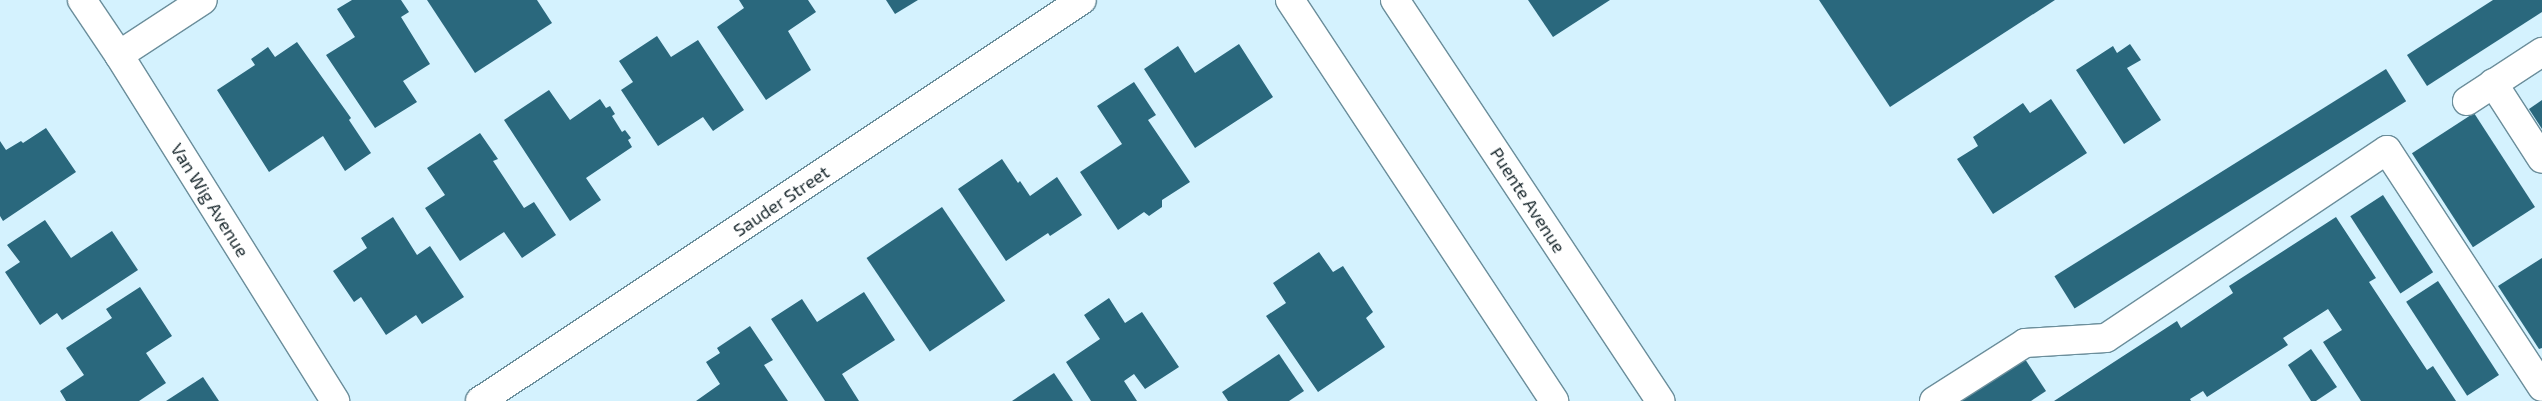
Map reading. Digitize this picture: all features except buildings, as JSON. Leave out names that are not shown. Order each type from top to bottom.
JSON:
[{"type":"street","name":"Van Wig Avenue","points":[[82,0],[119,55],[335,401]]},
{"type":"street","points":[[119,55],[203,0]]},
{"type":"street","name":"Sauder Street","points":[[480,401],[1082,0]]},
{"type":"street","points":[[1290,0],[1554,401]]},
{"type":"street","name":"Puente Avenue","points":[[1395,0],[1660,401]]},
{"type":"street","points":[[2467,101],[2542,52]]},
{"type":"street","points":[[2493,83],[2542,159]]},
{"type":"street","points":[[1934,401],[2025,343],[2106,338],[2387,150],[2542,387]]}]
